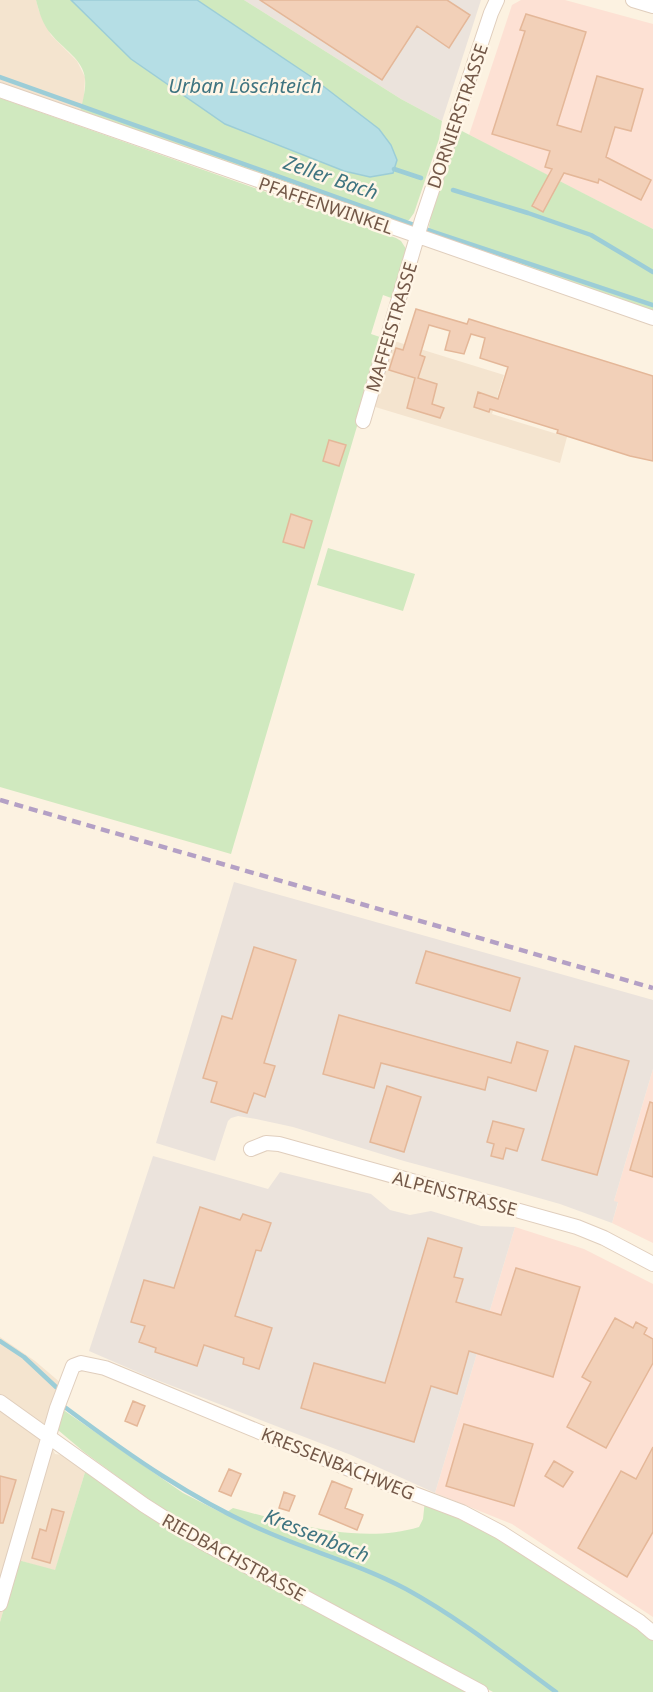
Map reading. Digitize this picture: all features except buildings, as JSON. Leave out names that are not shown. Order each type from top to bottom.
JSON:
[{"type":"street","name":"DORNIERSTRASSE","points":[[420,230],[497,0]]},
{"type":"street","points":[[633,0],[653,6]]},
{"type":"street","name":"PFAFFENWINKEL","points":[[0,90],[420,230],[653,318]]},
{"type":"street","name":"MAFFEISTRASSE","points":[[363,421],[420,230]]},
{"type":"street","name":"ALPENSTRASSE","points":[[251,1149],[266,1143],[279,1144],[545,1218],[604,1238],[653,1264]]},
{"type":"street","name":"KRESSENBACHWEG","points":[[49,1437],[57,1408],[74,1366],[81,1363],[98,1366],[354,1471],[443,1504],[482,1522],[640,1622],[653,1633]]},
{"type":"street","name":"RIEDBACHSTRASSE","points":[[0,1402],[144,1505],[202,1542],[481,1692]]},
{"type":"street","points":[[0,1604],[49,1437]]},
{"type":"shaded area","points":[[0,0],[36,0],[51,35],[77,61],[85,77],[84,97],[80,111],[0,82]]},
{"type":"shaded area","points":[[244,0],[481,0],[442,121],[401,99]]},
{"type":"shaded area","points":[[521,0],[565,0],[653,24],[653,229],[469,135],[512,5]]},
{"type":"shaded area","points":[[391,340],[504,375],[492,414],[567,437],[560,463],[372,406]]},
{"type":"shaded area","points":[[234,882],[653,1000],[653,1069],[614,1201],[618,1202],[612,1223],[560,1204],[404,1161],[293,1127],[256,1119],[238,1116],[228,1121],[215,1161],[156,1143]]},
{"type":"shaded area","points":[[653,1069],[653,1243],[612,1223],[618,1203],[614,1201]]},
{"type":"shaded area","points":[[153,1156],[268,1189],[280,1172],[371,1194],[390,1210],[410,1215],[431,1211],[481,1226],[515,1227],[435,1493],[351,1455],[149,1377],[89,1351]]},
{"type":"shaded area","points":[[515,1227],[584,1249],[653,1284],[653,1617],[512,1524],[435,1493]]},
{"type":"shaded area","points":[[0,1337],[35,1361],[62,1384],[49,1418],[42,1425],[55,1454],[63,1455],[86,1469],[55,1571],[18,1560],[0,1622]]},
{"type":"green space","points":[[36,0],[71,0],[131,59],[225,124],[344,171],[370,177],[392,173],[396,160],[379,129],[310,76],[197,0],[244,0],[401,99],[442,121],[439,139],[414,213],[409,220],[402,222],[80,111],[85,87],[84,72],[77,60],[48,30]]},
{"type":"green space","points":[[0,98],[396,238],[401,241],[408,252],[394,299],[383,295],[371,334],[383,338],[231,854],[0,787]]},
{"type":"green space","points":[[460,130],[653,229],[653,313],[437,237],[430,232],[433,207]]},
{"type":"green space","points":[[328,548],[415,574],[403,611],[317,585]]},
{"type":"green space","points":[[62,1409],[183,1493],[224,1514],[233,1508],[325,1530],[373,1534],[419,1527],[423,1519],[425,1500],[477,1523],[653,1636],[653,1692],[493,1692],[182,1524],[84,1452],[58,1430],[56,1425]]},
{"type":"green space","points":[[86,1469],[156,1521],[185,1539],[470,1692],[0,1692],[0,1622],[18,1560],[55,1570]]},
{"type":"water","name":"Urban Löschteich","points":[[71,0],[197,0],[310,76],[379,129],[391,145],[397,160],[393,173],[370,177],[344,171],[225,124],[131,59]]},
{"type":"waterway","name":"Zeller Bach","points":[[0,77],[434,232],[653,305]]},
{"type":"waterway","name":"Zeller Bach","points":[[394,169],[421,178]]},
{"type":"waterway","name":"Zeller Bach","points":[[453,190],[591,235],[653,272]]},
{"type":"waterway","name":"Kressenbach","points":[[0,1341],[24,1357],[56,1387]]},
{"type":"waterway","name":"Kressenbach","points":[[66,1408],[138,1460],[188,1492],[240,1520],[372,1573],[426,1600],[556,1692]]},
{"type":"railway","points":[[0,800],[653,988]]}]
